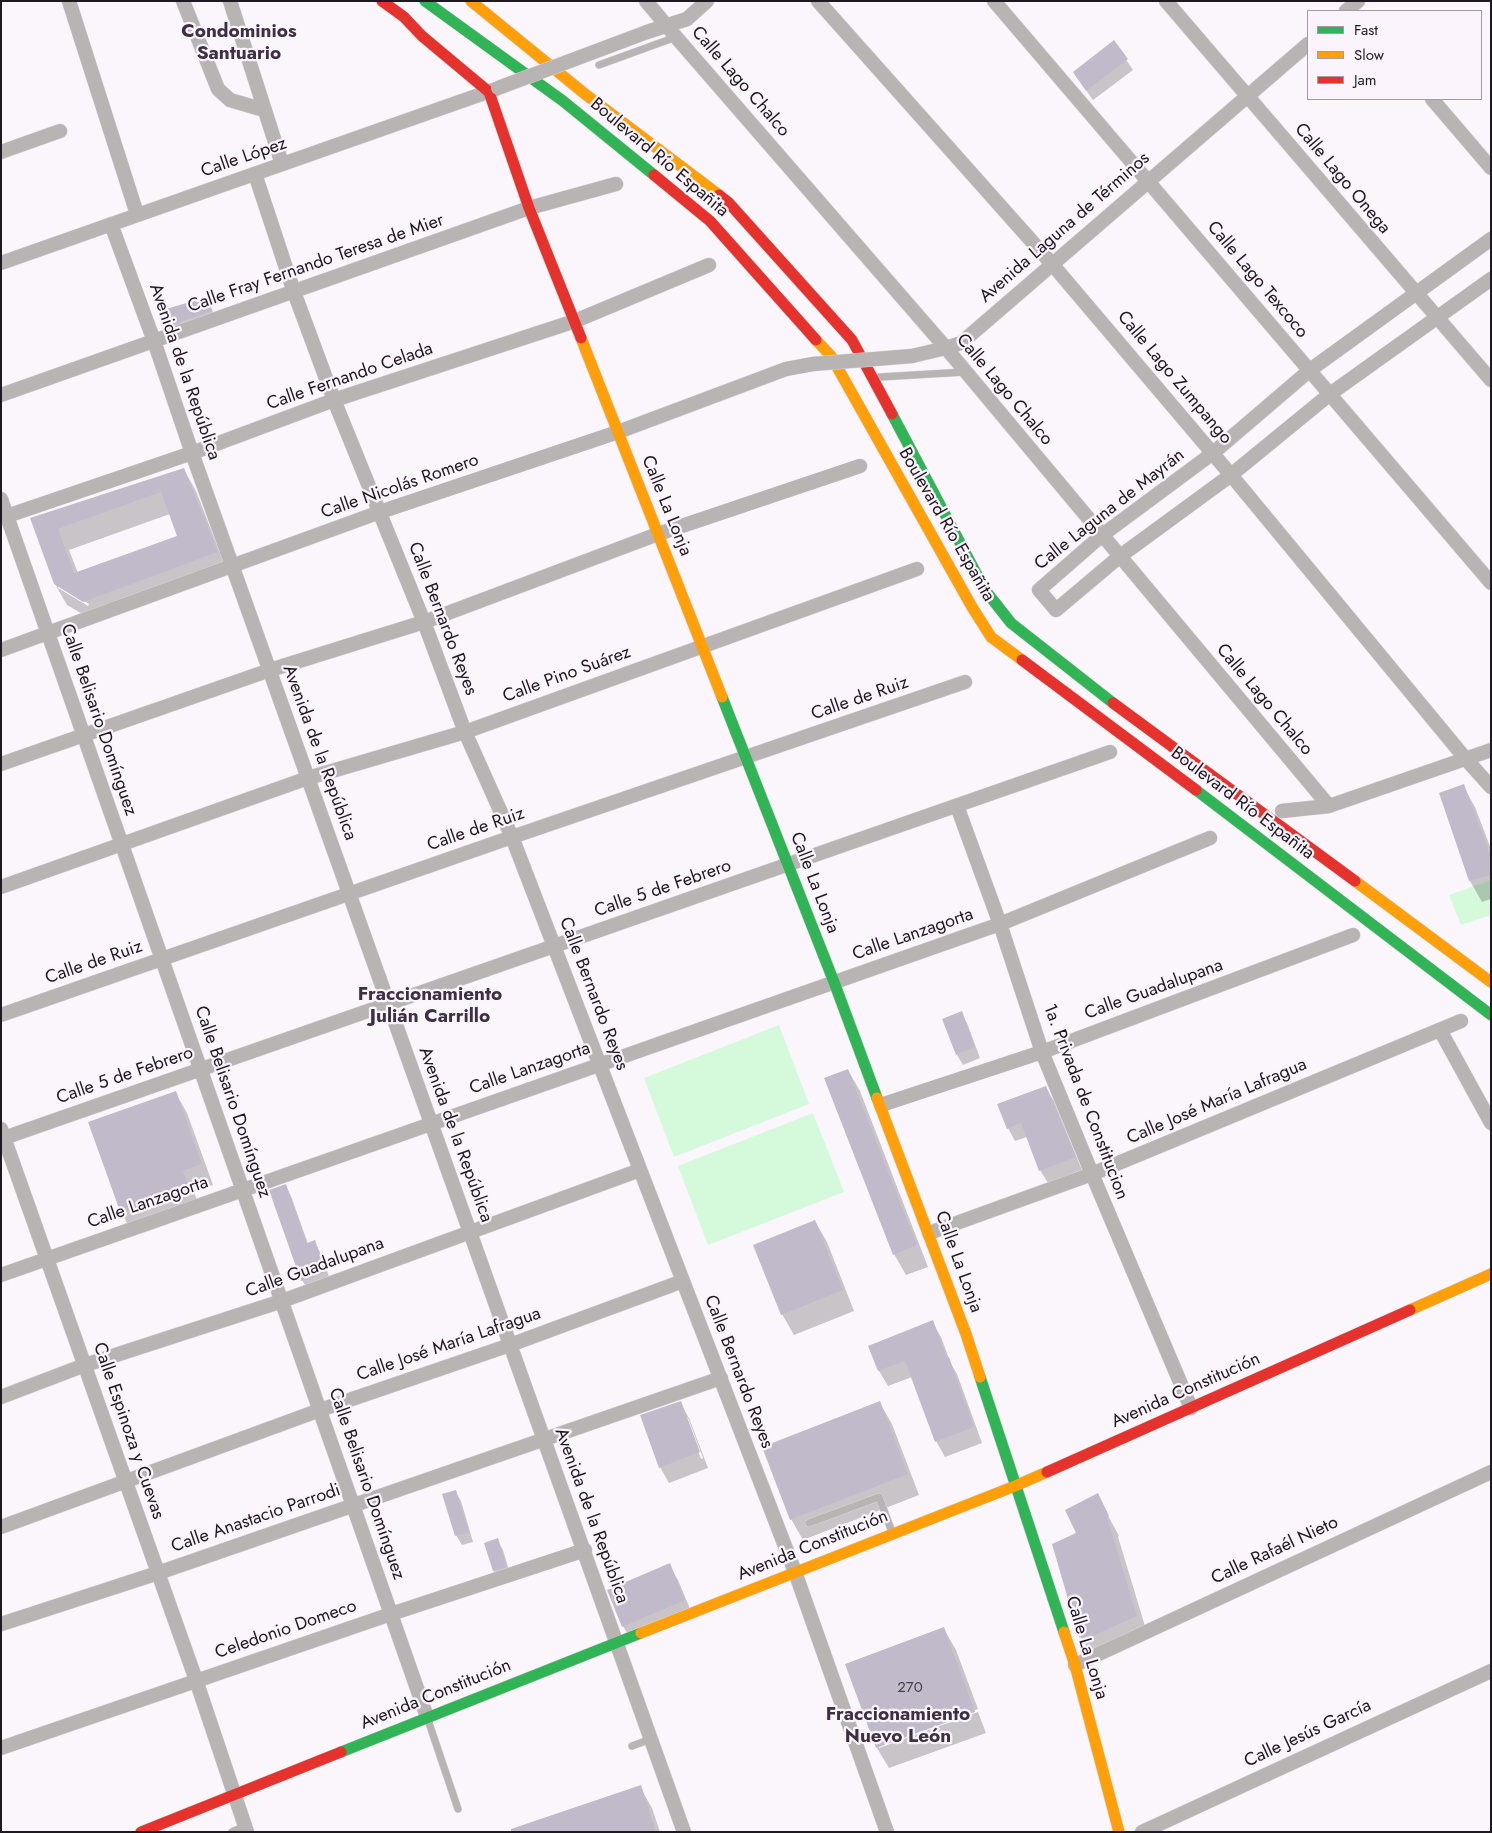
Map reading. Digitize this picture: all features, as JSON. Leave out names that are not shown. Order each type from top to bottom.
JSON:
[{"type":"main road","points":[[382,1],[404,18],[422,36],[493,90]]},
{"type":"main road","name":"Boulevard Río Españita","points":[[425,1],[562,101],[710,221],[831,356],[972,607],[991,637],[1076,699],[1491,1015]]},
{"type":"main road","name":"Boulevard Río Españita","points":[[471,1],[585,94],[728,202],[852,340],[986,590],[1011,623],[1087,684],[1491,982]]},
{"type":"main road","name":"Calle La Lonja","points":[[493,90],[529,208],[704,647],[881,1105],[966,1334],[1075,1665],[1119,1832]]},
{"type":"main road","name":"Avenida Constitución","points":[[140,1832],[892,1533],[1015,1486],[1491,1274]]},
{"type":"street","points":[[69,1],[136,214]]},
{"type":"street","points":[[183,1],[218,89],[230,100],[264,110]]},
{"type":"street","points":[[230,1],[282,164]]},
{"type":"street","name":"Calle Lago Chalco","points":[[646,1],[946,348],[1329,806]]},
{"type":"street","name":"Calle López","points":[[1,262],[493,90],[647,32],[687,19],[707,1]]},
{"type":"street","name":"Calle Lago Zumpango","points":[[818,1],[1052,264],[1232,475],[1491,787]]},
{"type":"street","name":"Calle Lago Texcoco","points":[[994,1],[1491,583]]},
{"type":"street","name":"Calle Lago Onega","points":[[1166,1],[1491,380]]},
{"type":"street","name":"Avenida Laguna de Términos","points":[[813,364],[912,356],[961,343],[1307,45]]},
{"type":"street","points":[[1433,100],[1491,168]]},
{"type":"street","points":[[1,152],[60,131]]},
{"type":"street","name":"Calle Bernardo Reyes","points":[[255,174],[294,292],[334,400],[424,622],[465,732],[512,837],[555,946],[795,1572],[886,1832]]},
{"type":"street","name":"Calle Fray Fernando Teresa de Mier","points":[[1,395],[529,208],[616,184]]},
{"type":"street","name":"Avenida de la República","points":[[111,224],[684,1832]]},
{"type":"street","name":"Calle Laguna de Mayrán","points":[[1491,239],[1310,370],[1213,453],[1102,536],[1039,590],[1056,610],[1119,556],[1232,475],[1330,394],[1491,279]]},
{"type":"street","name":"Calle Fernando Celada","points":[[4,517],[192,454],[334,400],[575,321],[709,265]]},
{"type":"street","name":"Calle Nicolás Romero","points":[[1,650],[380,512],[618,432],[786,370],[813,364]]},
{"type":"street","points":[[1,764],[270,670],[424,622],[658,534],[860,466]]},
{"type":"street","name":"Calle Belisario Domínguez","points":[[1,499],[4,517],[84,735],[427,1717]]},
{"type":"street","name":"Calle Pino Suárez","points":[[1,887],[308,778],[465,732],[917,569]]},
{"type":"street","name":"Calle de Ruiz","points":[[1,1015],[965,682]]},
{"type":"street","points":[[1282,811],[1329,806],[1491,750]]},
{"type":"street","name":"Calle 5 de Febrero","points":[[2,1135],[201,1070],[1110,752]]},
{"type":"street","name":"1a. Privada de Constitucion","points":[[957,806],[1000,924],[1042,1052],[1192,1408]]},
{"type":"street","name":"Calle Lanzagorta","points":[[1,1275],[1000,924],[1210,838]]},
{"type":"street","name":"Calle Guadalupana","points":[[881,1105],[1042,1052],[1354,935]]},
{"type":"street","name":"Calle José María Lafragua","points":[[929,1233],[1092,1174],[1461,1021]]},
{"type":"street","points":[[1440,1030],[1491,1123]]},
{"type":"street","name":"Calle Espinoza y Cuevas","points":[[2,1135],[126,1480],[246,1829]]},
{"type":"street","name":"Calle Guadalupana","points":[[1,1397],[85,1365],[282,1301],[640,1170]]},
{"type":"street","name":"Calle José María Lafragua","points":[[1,1526],[320,1410],[510,1345],[683,1281]]},
{"type":"street","name":"Calle Anastacio Parrodi","points":[[1,1624],[158,1573],[721,1378]]},
{"type":"street","name":"Calle Rafaél Nieto","points":[[1075,1665],[1491,1472]]},
{"type":"street","name":"Celedonio Domeco","points":[[1,1748],[196,1680],[585,1550]]},
{"type":"street","name":"Calle Jesús García","points":[[1142,1832],[1491,1671]]},
{"type":"lane","points":[[600,65],[676,37]]},
{"type":"lane","points":[[880,377],[965,372]]},
{"type":"lane","points":[[809,1523],[879,1497],[892,1533]]},
{"type":"lane","points":[[427,1717],[458,1810]]},
{"type":"lane","points":[[632,1746],[651,1739]]},
{"type":"lane","points":[[232,1832],[246,1829]]},
{"type":"green space","points":[[1491,880],[1491,915],[1461,925],[1449,895]]},
{"type":"green space","points":[[779,1025],[809,1104],[674,1157],[644,1078]]},
{"type":"green space","points":[[813,1113],[844,1192],[708,1245],[678,1166]]},
{"type":"building","points":[[1114,40],[1128,59],[1086,91],[1073,72]]},
{"type":"building","points":[[207,297],[211,311],[163,328],[159,311]]},
{"type":"building","points":[[184,468],[218,552],[83,602],[54,584],[30,518]],"holes":[[[161,492],[177,536],[74,573],[58,529]]]},
{"type":"building","points":[[1464,784],[1491,857],[1491,875],[1469,881],[1439,793]]},
{"type":"building","points":[[962,1011],[975,1047],[956,1055],[942,1019]]},
{"type":"building","points":[[848,1069],[917,1245],[893,1255],[824,1078]]},
{"type":"building","points":[[1046,1086],[1076,1157],[1039,1171],[1021,1123],[1007,1129],[997,1104]]},
{"type":"building","points":[[176,1091],[202,1164],[183,1171],[190,1189],[121,1214],[88,1122]]},
{"type":"building","points":[[286,1184],[307,1243],[315,1240],[326,1272],[301,1281],[269,1190]]},
{"type":"building","points":[[815,1220],[843,1290],[781,1315],[753,1245]]},
{"type":"building","points":[[933,1320],[947,1358],[949,1357],[974,1427],[935,1442],[905,1361],[878,1371],[868,1346]]},
{"type":"building","points":[[681,1401],[700,1452],[659,1468],[640,1415]]},
{"type":"building","points":[[880,1401],[908,1474],[790,1520],[762,1447]]},
{"type":"building","points":[[456,1490],[469,1532],[455,1536],[442,1494]]},
{"type":"building","points":[[1098,1493],[1109,1516],[1107,1517],[1137,1616],[1086,1639],[1079,1637],[1052,1544],[1076,1533],[1065,1510]]},
{"type":"building","points":[[498,1538],[507,1567],[493,1571],[484,1543]]},
{"type":"building","points":[[670,1563],[685,1600],[622,1627],[607,1590]]},
{"type":"building","points":[[944,1627],[975,1712],[876,1748],[845,1664]]},
{"type":"building","points":[[641,1785],[656,1832],[511,1832],[511,1829]]},
{"type":"traffic: fast","points":[[425,1],[563,101],[654,175]]},
{"type":"traffic: fast","points":[[892,414],[985,590],[1011,623],[1113,703]]},
{"type":"traffic: fast","points":[[722,697],[834,982],[877,1098]]},
{"type":"traffic: fast","points":[[1196,790],[1491,1015]]},
{"type":"traffic: fast","points":[[980,1377],[1064,1632]]},
{"type":"traffic: fast","points":[[341,1752],[641,1633]]},
{"type":"traffic: slow","points":[[471,1],[585,94],[719,195]]},
{"type":"traffic: slow","points":[[581,338],[722,697]]},
{"type":"traffic: slow","points":[[816,340],[831,356],[972,607],[991,637],[1022,660]]},
{"type":"traffic: slow","points":[[1355,881],[1491,982]]},
{"type":"traffic: slow","points":[[877,1098],[966,1334],[980,1377]]},
{"type":"traffic: slow","points":[[1410,1310],[1491,1274]]},
{"type":"traffic: slow","points":[[641,1633],[1047,1472]]},
{"type":"traffic: slow","points":[[1064,1632],[1075,1665],[1119,1832]]},
{"type":"traffic: jam","points":[[382,1],[404,17],[422,36],[489,92],[529,208],[581,338]]},
{"type":"traffic: jam","points":[[654,175],[710,221],[816,340]]},
{"type":"traffic: jam","points":[[719,195],[728,202],[852,340],[892,414]]},
{"type":"traffic: jam","points":[[1022,660],[1196,790]]},
{"type":"traffic: jam","points":[[1113,703],[1355,881]]},
{"type":"traffic: jam","points":[[1047,1472],[1410,1310]]},
{"type":"traffic: jam","points":[[141,1832],[341,1752]]},
{"type":"district","name":"Condominios Santuario","points":[[239,43]]},
{"type":"district","name":"Fraccionamiento Julián Carrillo","points":[[430,1006]]},
{"type":"district","name":"Fraccionamiento Nuevo León","points":[[898,1726]]}]
